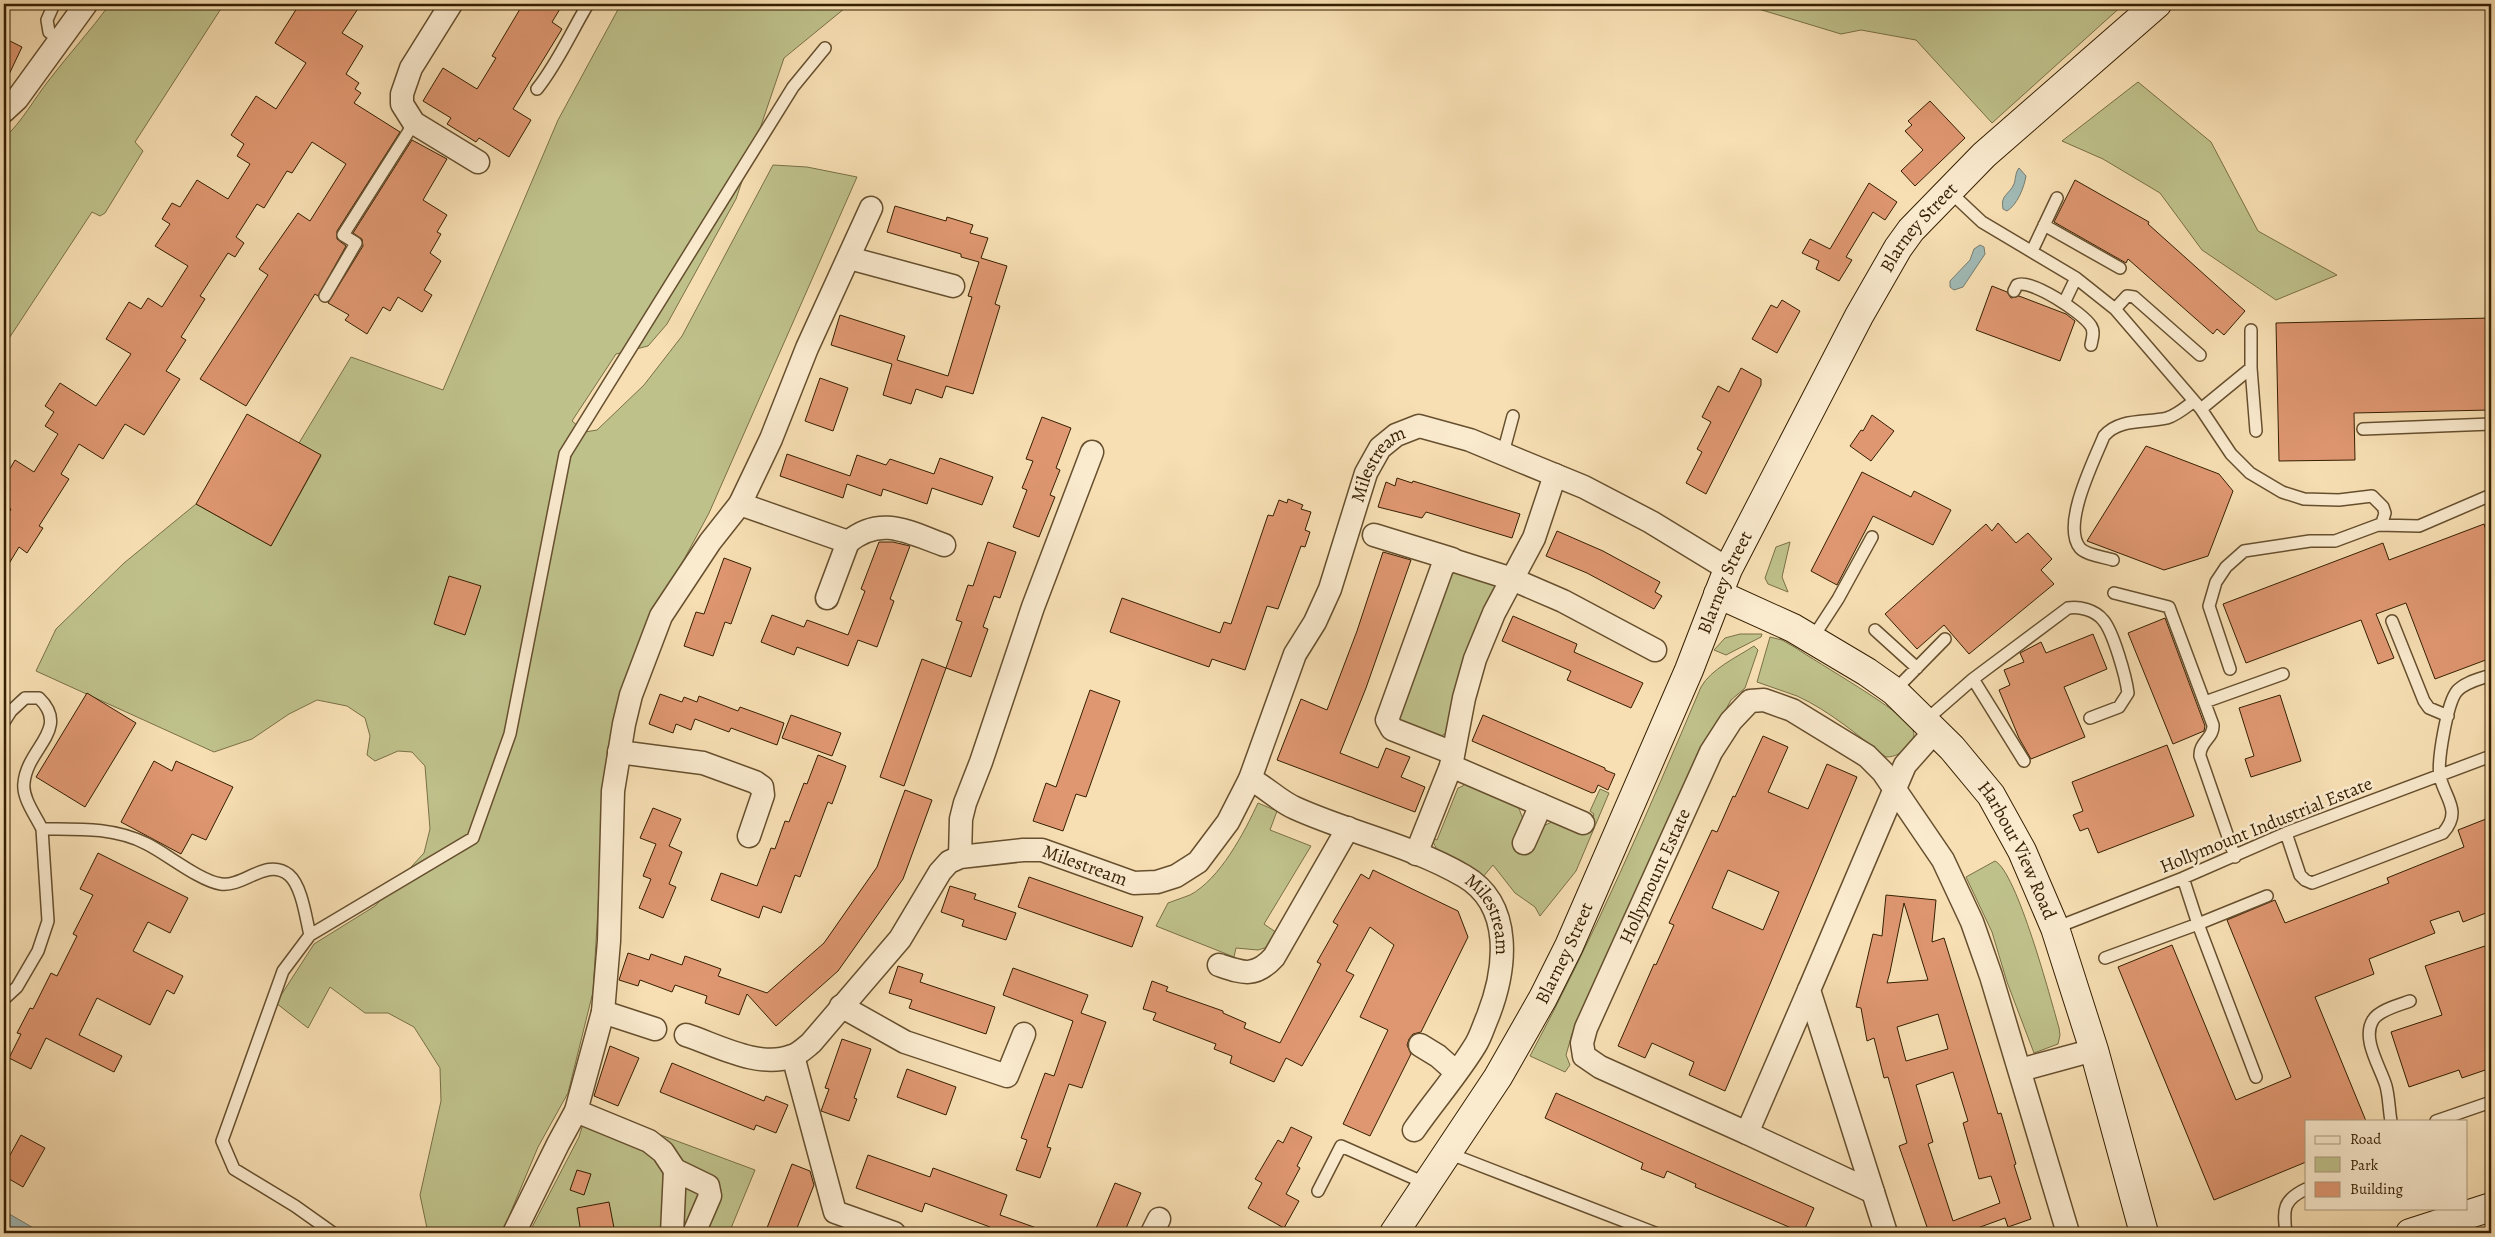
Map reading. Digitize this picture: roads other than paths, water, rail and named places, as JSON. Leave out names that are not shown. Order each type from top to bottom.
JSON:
[{"type":"street","points":[[4,111],[18,99],[86,4]]},
{"type":"street","points":[[451,4],[410,68],[402,94],[402,104],[414,123],[478,162]]},
{"type":"street","name":"Blarney Street","points":[[1394,1233],[1448,1153],[1521,1038],[1569,946],[1689,670],[1728,569],[1880,278],[1911,230],[1984,155],[2157,4]]},
{"type":"street","points":[[514,1233],[576,1112],[603,1012],[609,941],[613,791],[631,695],[661,616],[710,542],[740,504],[771,439],[807,348],[871,208]]},
{"type":"street","points":[[849,258],[952,286]]},
{"type":"street","name":"Milestream","points":[[960,856],[1042,850],[1134,883],[1157,882],[1176,876],[1189,868],[1206,852],[1228,822],[1250,779],[1295,654],[1315,622],[1330,589],[1366,473],[1380,448],[1396,435],[1419,426],[1470,440],[1555,475],[1651,522],[1728,569]]},
{"type":"street","points":[[686,1035],[756,1058],[777,1060],[794,1056],[812,1042],[900,939],[940,872],[949,862],[960,856],[961,819],[965,803],[981,762],[1033,607],[1092,452]]},
{"type":"street","points":[[1416,854],[1452,759],[1464,698],[1475,659],[1494,613],[1534,538],[1555,475]]},
{"type":"street","points":[[740,504],[848,542]]},
{"type":"street","points":[[827,598],[848,542],[863,531],[879,526],[903,530],[944,545]]},
{"type":"street","points":[[1374,535],[1512,579],[1590,614],[1655,650]]},
{"type":"street","points":[[1452,559],[1447,561],[1442,568],[1387,720],[1392,729],[1540,805],[1583,823]]},
{"type":"street","name":"Harbour View Road","points":[[1718,594],[1772,618],[1812,639],[1894,691],[1931,725],[1980,780],[1995,802],[2022,851],[2055,928],[2094,1050],[2144,1233]]},
{"type":"street","name":"Hollymount Estate","points":[[1874,1192],[1593,1063],[1584,1056],[1582,1043],[1586,1028],[1711,752],[1731,721],[1750,700],[1770,702],[1792,710],[1867,756],[1883,772],[1932,841],[1950,875],[1981,947],[2020,1070],[2068,1233]]},
{"type":"street","points":[[1747,1133],[1905,765],[1931,725]]},
{"type":"street","points":[[619,752],[703,763],[755,782],[762,787],[763,794],[749,836]]},
{"type":"street","name":"Milestream","points":[[1250,779],[1265,786],[1293,807],[1416,854],[1472,881],[1487,897],[1500,926],[1503,946],[1496,992],[1477,1042],[1414,1130]]},
{"type":"street","points":[[1524,843],[1540,805]]},
{"type":"street","points":[[1219,965],[1244,974],[1266,966],[1279,948],[1348,828]]},
{"type":"street","points":[[1809,990],[1886,1233]]},
{"type":"street","points":[[842,1006],[905,1042],[1008,1076],[1024,1034]]},
{"type":"street","points":[[603,1012],[655,1029]]},
{"type":"street","points":[[1420,1045],[1438,1056],[1456,1072]]},
{"type":"street","points":[[2020,1070],[2094,1050]]},
{"type":"street","points":[[794,1056],[835,1212],[894,1233]]},
{"type":"street","points":[[576,1112],[649,1141],[663,1152],[674,1170],[672,1233]]},
{"type":"street","points":[[674,1170],[703,1182],[710,1191],[694,1233]]},
{"type":"street","points":[[2410,1233],[2491,1207]]},
{"type":"lane","points":[[54,4],[47,20],[49,32],[60,40]]},
{"type":"lane","points":[[537,89],[553,69],[566,41],[588,4]]},
{"type":"lane","points":[[333,1233],[295,1206],[234,1169],[222,1141],[283,971],[310,936],[473,838],[510,734],[565,454],[793,87],[825,48]]},
{"type":"lane","points":[[325,296],[356,243],[343,235],[414,123]]},
{"type":"lane","points":[[1949,191],[1982,222],[2032,250],[2076,278],[2114,309],[2198,405],[2231,454],[2250,473],[2264,483],[2304,499],[2339,500],[2372,496],[2383,506],[2385,514],[2382,522],[2378,525],[2335,541],[2310,541],[2244,552],[2226,567],[2216,582],[2209,606],[2230,670]]},
{"type":"lane","points":[[2032,250],[2057,198]]},
{"type":"lane","points":[[2044,225],[2120,268]]},
{"type":"lane","points":[[2064,302],[2076,278]]},
{"type":"lane","points":[[2014,291],[2017,285],[2024,283],[2064,302],[2091,325],[2093,332],[2091,345]]},
{"type":"lane","points":[[2114,309],[2127,296],[2134,297],[2200,355]]},
{"type":"lane","points":[[2251,330],[2251,368],[2256,431]]},
{"type":"lane","points":[[2113,560],[2081,550],[2075,540],[2073,528],[2077,507],[2104,436],[2124,424],[2169,417],[2198,405],[2251,368]]},
{"type":"lane","points":[[1503,453],[1513,416]]},
{"type":"lane","points":[[2363,429],[2491,424]]},
{"type":"lane","points":[[2378,525],[2419,526],[2491,495]]},
{"type":"lane","points":[[1812,639],[1838,599],[1872,537]]},
{"type":"lane","points":[[2114,593],[2169,607],[2214,731],[2202,746],[2200,756],[2235,857]]},
{"type":"lane","points":[[1931,725],[1973,679],[2068,608],[2085,609],[2103,620],[2126,680],[2128,693],[2119,706],[2090,718]]},
{"type":"lane","points":[[2392,621],[2424,701],[2430,708],[2448,716]]},
{"type":"lane","points":[[1875,630],[1916,668]]},
{"type":"lane","points":[[1894,691],[1945,639]]},
{"type":"lane","points":[[2205,702],[2283,674]]},
{"type":"lane","points":[[2286,833],[2298,872],[2304,880],[2312,883],[2443,833],[2452,823],[2453,810],[2440,775],[2443,741],[2453,698],[2460,688],[2491,675]]},
{"type":"lane","points":[[1973,679],[2024,761]]},
{"type":"lane","points":[[4,722],[11,711],[25,698],[39,698],[48,707],[52,717],[50,730],[28,765],[23,785],[28,801],[42,829],[48,921],[38,951],[17,986],[4,999]]},
{"type":"lane","name":"Hollymount Industrial Estate","points":[[2055,928],[2235,857],[2286,833],[2491,756]]},
{"type":"lane","points":[[42,829],[86,829],[113,832],[146,843],[201,876],[220,884],[238,883],[255,873],[276,869],[289,875],[300,893],[310,936]]},
{"type":"lane","points":[[2183,878],[2198,924],[2256,1077]]},
{"type":"lane","points":[[2105,958],[2267,896]]},
{"type":"lane","points":[[2390,1120],[2387,1088],[2370,1040],[2370,1030],[2373,1020],[2379,1015],[2410,1001]]},
{"type":"lane","points":[[2439,1120],[2491,1102]]},
{"type":"lane","points":[[1318,1191],[1342,1146],[1427,1184]]},
{"type":"lane","points":[[1448,1153],[1655,1233]]},
{"type":"lane","points":[[2286,1233],[2284,1209],[2293,1195],[2305,1189]]},
{"type":"water","points":[[2019,168],[2026,176],[2025,181],[2017,200],[2007,211],[2003,209],[2002,204],[2014,184]]},
{"type":"water","points":[[1980,245],[1984,247],[1985,254],[1963,287],[1954,290],[1950,287],[1950,281],[1970,260],[1974,249]]},
{"type":"water","points":[[6,1212],[42,1233],[4,1233],[4,1215]]}]
